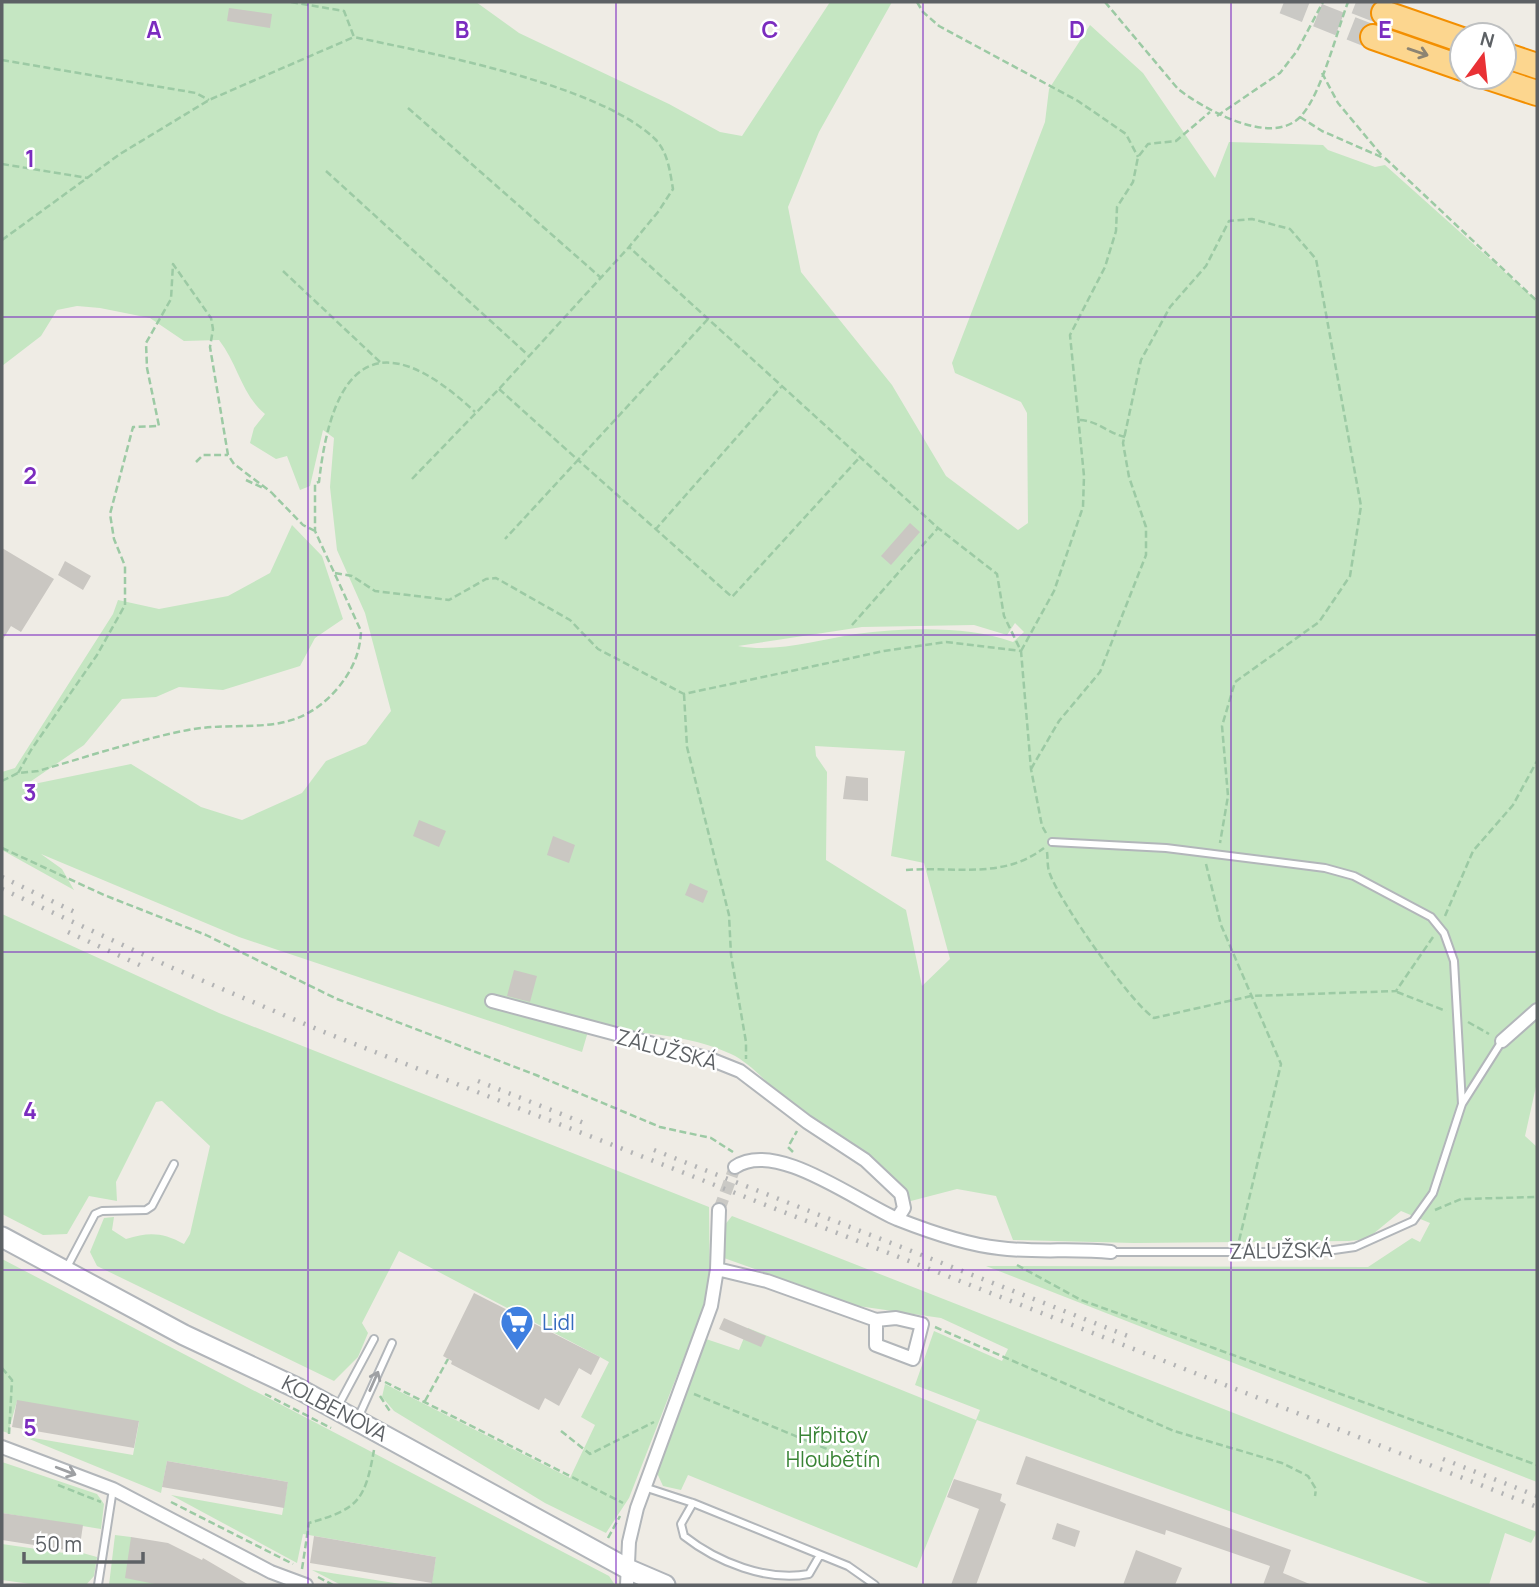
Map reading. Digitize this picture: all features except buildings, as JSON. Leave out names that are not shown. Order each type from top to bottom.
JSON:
[{"type":"highway","points":[[1384,13],[1448,35]]},
{"type":"highway","points":[[1373,37],[1448,63]]},
{"type":"highway","points":[[1518,60],[1537,66]]},
{"type":"highway","points":[[1518,87],[1537,93]]},
{"type":"main road","name":"KOLBENOVA","points":[[2,1237],[184,1335],[337,1409],[628,1578],[665,1585]]},
{"type":"street","name":"ZÁLUŽSKÁ","points":[[492,1001],[710,1059],[740,1071],[807,1122],[865,1160],[901,1194],[904,1208],[897,1219]]},
{"type":"street","points":[[1502,1041],[1537,1010]]},
{"type":"street","name":"ZÁLUŽSKÁ","points":[[739,1165],[778,1162],[810,1174],[897,1219],[1000,1249],[1076,1248],[1111,1252]]},
{"type":"street","points":[[628,1578],[629,1542],[644,1487],[711,1306],[717,1269],[719,1210]]},
{"type":"street","points":[[717,1269],[767,1281],[876,1320],[896,1318],[922,1324],[913,1359],[876,1345],[876,1320]]},
{"type":"street","points":[[3,1448],[113,1489],[271,1572],[305,1580]]},
{"type":"street","points":[[268,1585],[271,1572]]},
{"type":"lane","points":[[1049,844],[1203,852],[1325,868],[1354,876],[1431,917],[1454,961],[1462,1104]]},
{"type":"lane","points":[[1413,1221],[1433,1192],[1462,1104],[1502,1041]]},
{"type":"lane","points":[[65,1270],[95,1214],[102,1211],[146,1210],[152,1206],[174,1164]]},
{"type":"lane","name":"ZÁLUŽSKÁ","points":[[1111,1252],[1320,1252],[1355,1247],[1413,1221]]},
{"type":"lane","points":[[337,1409],[374,1339]]},
{"type":"lane","points":[[357,1420],[392,1343]]},
{"type":"lane","points":[[644,1487],[693,1503],[848,1566],[875,1585]]},
{"type":"lane","points":[[98,1585],[113,1489]]},
{"type":"lane","points":[[693,1503],[681,1524],[684,1536],[724,1559],[772,1577],[792,1577],[809,1574],[820,1555]]},
{"type":"path","points":[[291,2],[344,11],[354,37]]},
{"type":"path","points":[[917,2],[923,12],[939,26],[1078,101],[1126,134],[1139,158]]},
{"type":"path","points":[[1105,2],[1115,10],[1178,89],[1217,116],[1267,127],[1293,123],[1300,117],[1314,95],[1348,2]]},
{"type":"path","points":[[1217,116],[1280,73],[1297,51],[1323,2]]},
{"type":"path","points":[[2,240],[120,154],[209,100],[354,37],[490,67],[594,102],[636,124],[657,141],[669,165],[673,189],[629,247],[412,479]]},
{"type":"path","points":[[2,60],[196,93],[209,100]]},
{"type":"path","points":[[1322,73],[1338,103],[1385,159],[1537,301]]},
{"type":"path","points":[[408,108],[600,277]]},
{"type":"path","points":[[1021,651],[1054,591],[1083,507],[1084,476],[1070,335],[1105,267],[1116,231],[1117,207],[1133,182],[1139,158],[1148,144],[1176,141],[1210,112]]},
{"type":"path","points":[[1300,117],[1322,131],[1385,159]]},
{"type":"path","points":[[2,164],[88,178]]},
{"type":"path","points":[[326,172],[528,355]]},
{"type":"path","points":[[1031,769],[1059,721],[1100,672],[1146,555],[1146,527],[1129,477],[1125,437],[1141,360],[1170,307],[1206,266],[1229,221],[1252,219],[1290,229],[1316,259],[1361,506],[1350,576],[1319,622],[1234,682],[1222,726],[1227,796],[1218,854]]},
{"type":"path","points":[[629,247],[937,527],[997,574],[1004,616],[1021,651],[1031,769],[1042,826],[1049,844],[1049,873],[1112,972],[1141,1009],[1154,1018],[1251,996],[1396,992],[1456,1015],[1502,1041]]},
{"type":"path","points":[[18,773],[97,656],[125,605],[125,566],[114,539],[110,514],[133,427],[159,426],[147,368],[146,343],[171,299],[173,264],[211,318],[213,328],[210,346],[228,455],[234,464],[271,492],[303,525],[315,531]]},
{"type":"path","points":[[283,271],[380,362]]},
{"type":"path","points":[[505,539],[708,319]]},
{"type":"path","points":[[2,781],[18,773],[38,771],[179,731],[206,726],[253,727],[295,721],[323,704],[348,676],[361,645],[361,631],[315,531],[315,483],[319,482],[324,438],[331,414],[355,376],[368,365],[380,362],[408,365],[423,371],[475,412]]},
{"type":"path","points":[[655,530],[781,387]]},
{"type":"path","points":[[499,389],[732,597],[860,457]]},
{"type":"path","points":[[1079,420],[1101,424],[1125,437]]},
{"type":"path","points":[[196,462],[203,455],[228,455]]},
{"type":"path","points":[[246,480],[271,492]]},
{"type":"path","points":[[852,625],[937,527]]},
{"type":"path","points":[[335,573],[352,576],[375,591],[449,600],[485,579],[496,578],[570,620],[598,649],[684,694],[884,651],[946,642],[1021,651]]},
{"type":"path","points":[[684,694],[687,747],[729,915],[731,955],[746,1042],[746,1063],[740,1071]]},
{"type":"path","points":[[1396,992],[1439,928],[1473,851],[1513,805],[1537,761]]},
{"type":"path","points":[[906,870],[1000,870],[1026,861],[1049,844]]},
{"type":"path","points":[[2,848],[104,895],[205,935],[337,999],[536,1075],[660,1127],[711,1138],[739,1165]]},
{"type":"path","points":[[1203,852],[1220,925],[1281,1064],[1237,1251]]},
{"type":"path","points":[[807,1122],[796,1132],[788,1147],[810,1174]]},
{"type":"path","points":[[1413,1221],[1461,1199],[1537,1197]]},
{"type":"path","points":[[1014,1263],[1081,1300],[1537,1465]]},
{"type":"path","points":[[922,1324],[936,1327],[1174,1431],[1282,1463],[1308,1476],[1316,1489],[1315,1496]]},
{"type":"path","points":[[425,1401],[448,1359]]},
{"type":"path","points":[[2,1368],[12,1380],[14,1398],[3,1448]]},
{"type":"path","points":[[391,1413],[381,1401],[384,1381],[626,1505]]},
{"type":"path","points":[[255,1389],[338,1432]]},
{"type":"path","points":[[681,1389],[827,1449]]},
{"type":"path","points":[[561,1431],[590,1454],[672,1415]]},
{"type":"path","points":[[305,1580],[301,1568],[309,1523],[342,1513],[359,1499],[369,1478],[374,1450]]},
{"type":"path","points":[[606,1541],[611,1531]]},
{"type":"green space","points":[[2,2],[476,2],[519,33],[669,104],[720,132],[742,136],[830,2],[892,2],[819,132],[788,207],[801,272],[892,385],[946,476],[1018,530],[1028,523],[1027,413],[1021,402],[955,373],[952,363],[1045,122],[1049,89],[1090,25],[1143,73],[1215,178],[1229,142],[1323,145],[1328,150],[1375,167],[1385,165],[1537,301],[1537,1082],[1525,1136],[1537,1147],[1537,1482],[986,1266],[1368,1267],[1412,1238],[1420,1242],[1430,1223],[1401,1211],[1367,1239],[1349,1241],[1134,1243],[1013,1240],[996,1196],[957,1189],[907,1202],[884,1180],[798,1113],[760,1075],[741,1060],[714,1047],[661,1035],[589,1028],[582,1052],[239,937],[41,854],[62,869],[74,890],[2,850],[2,772],[15,768],[113,614],[118,600],[159,609],[228,596],[270,573],[292,525],[322,556],[343,619],[315,638],[300,666],[223,690],[179,687],[156,697],[122,699],[84,745],[24,786],[131,764],[201,807],[242,820],[302,793],[326,761],[366,744],[391,711],[365,613],[337,550],[330,487],[334,438],[323,430],[310,486],[300,490],[287,456],[276,459],[250,443],[254,428],[265,414],[250,397],[219,340],[184,341],[150,318],[77,306],[57,310],[41,336],[2,366]],"holes":[[[1015,623],[1024,632],[1013,642],[956,630],[915,629],[856,634],[783,647],[738,646],[862,627],[974,625],[1007,635]],[[815,746],[905,751],[891,856],[924,863],[950,959],[922,986],[906,910],[826,860],[827,772],[816,756]]]},
{"type":"green space","points":[[2,914],[219,1013],[709,1207],[710,1291],[629,1498],[606,1533],[545,1503],[394,1411],[382,1397],[385,1384],[570,1478],[595,1425],[581,1417],[609,1362],[399,1251],[362,1323],[368,1333],[358,1357],[334,1381],[97,1266],[90,1252],[104,1218],[114,1217],[112,1230],[126,1239],[155,1234],[184,1244],[190,1234],[210,1146],[162,1101],[156,1102],[116,1182],[117,1201],[89,1196],[67,1234],[43,1235],[2,1214]]},
{"type":"green space","name":"Hřbitov Hloubětín","points":[[732,1216],[1537,1532],[1531,1543],[1505,1533],[1489,1585],[1434,1585],[977,1420],[917,1568],[688,1475],[681,1490],[663,1486],[657,1473],[706,1339],[739,1350],[748,1328],[976,1420],[980,1410],[915,1385],[934,1331],[1002,1361],[1008,1349],[941,1318],[858,1306],[724,1258],[723,1227]]},
{"type":"green space","points":[[2,1259],[609,1576],[615,1585],[431,1585],[436,1557],[303,1534],[297,1563],[171,1495],[282,1515],[288,1482],[167,1461],[161,1493],[22,1436],[133,1455],[139,1422],[17,1401],[8,1433],[2,1431]]},
{"type":"green space","points":[[2,1462],[97,1494],[104,1504],[101,1529],[2,1513]]},
{"type":"green space","points":[[115,1535],[131,1537],[160,1585],[109,1585]]},
{"type":"green space","points":[[2,1544],[78,1555],[79,1552],[97,1557],[94,1576],[86,1585],[38,1585],[2,1580]]},
{"type":"green space","points":[[312,1570],[407,1585],[341,1585]]},
{"type":"tunnel","points":[[1284,2],[1373,37]]},
{"type":"tunnel","points":[[1356,2],[1384,13]]},
{"type":"tunnel","points":[[719,1210],[735,1167]]},
{"type":"railway","points":[[2,877],[81,915]]},
{"type":"railway","points":[[2,889],[168,966],[319,1030],[1537,1507]]},
{"type":"railway","points":[[68,932],[144,967]]},
{"type":"railway","points":[[478,1081],[589,1125]]},
{"type":"railway","points":[[654,1150],[1133,1338]]},
{"type":"railway","points":[[1443,1459],[1537,1496]]},
{"type":"place","name":"Lidl","points":[[517,1352]]}]
